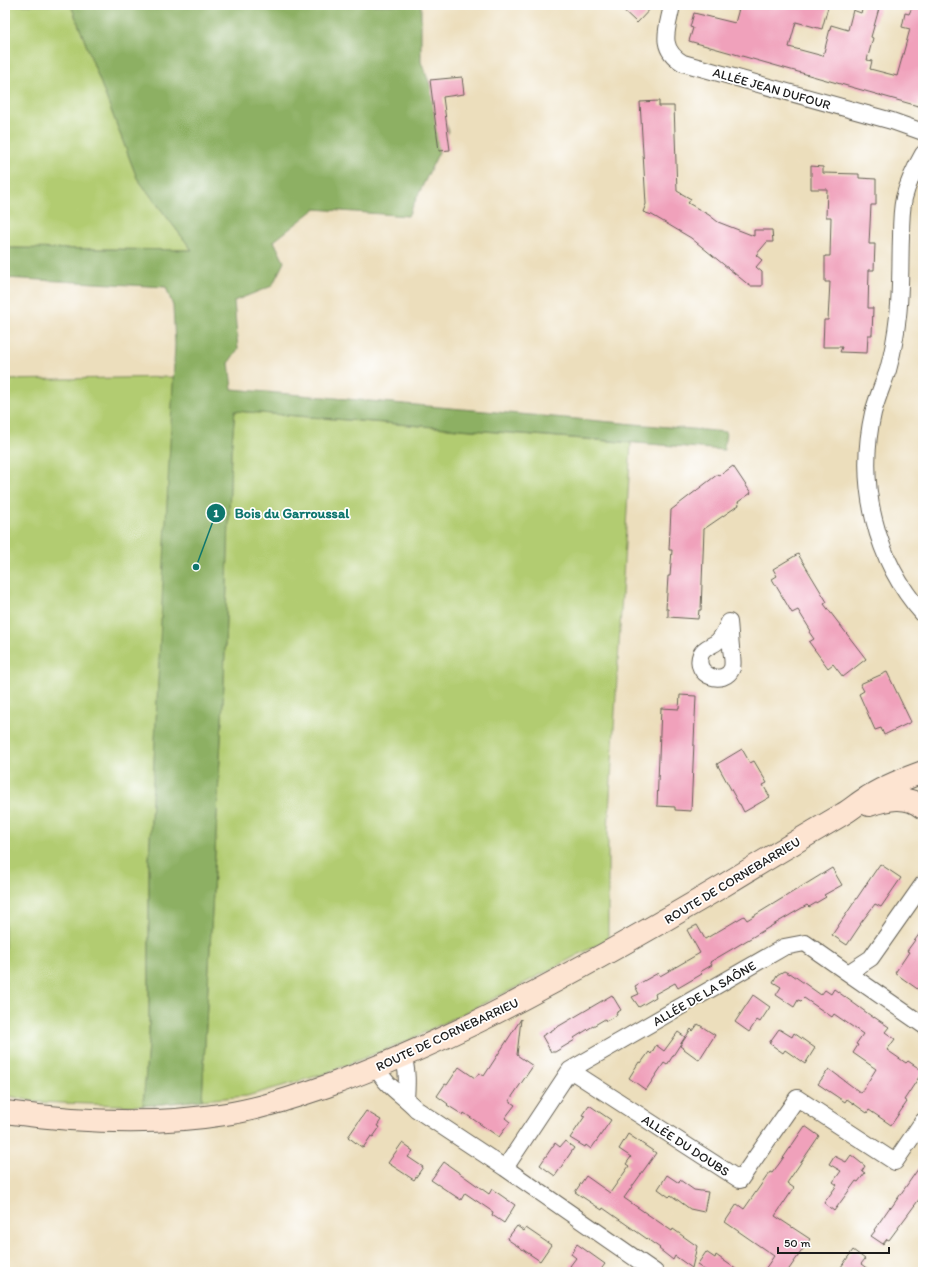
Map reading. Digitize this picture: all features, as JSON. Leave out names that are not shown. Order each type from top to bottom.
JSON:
[{"type":"main road","name":"ROUTE DE CORNEBARRIEU","points":[[5,1112],[32,1116],[91,1120],[150,1121],[190,1119],[229,1114],[268,1105],[377,1068],[474,1023],[597,958],[847,812],[882,789],[923,772]]},
{"type":"main road","name":"ROUTE DE CORNEBARRIEU","points":[[847,812],[889,799],[908,799],[923,808]]},
{"type":"street","name":"ALLÉE JEAN DUFOUR","points":[[672,5],[666,38],[673,56],[683,63],[892,121],[923,132]]},
{"type":"street","points":[[923,154],[910,177],[904,198],[901,222],[896,334],[888,368],[874,412],[868,444],[868,471],[870,501],[882,544],[901,584],[923,614]]},
{"type":"street","points":[[921,888],[871,958],[848,972],[923,1025]]},
{"type":"street","name":"ALLÉE DE LA SAÔNE","points":[[506,1168],[570,1070],[784,947],[805,943],[848,972]]},
{"type":"street","points":[[403,1057],[406,1064],[406,1099]]},
{"type":"street","points":[[377,1068],[380,1075],[391,1088],[406,1099],[416,1109],[506,1168],[655,1272]]},
{"type":"street","name":"ALLÉE DU DOUBS","points":[[570,1070],[740,1180],[797,1098],[894,1162],[923,1121]]},
{"type":"green space","points":[[5,5],[71,5],[137,178],[192,250],[5,248]]},
{"type":"green space","points":[[71,5],[421,5],[421,62],[449,131],[408,216],[315,209],[274,241],[284,262],[272,286],[234,301],[238,349],[229,362],[232,389],[726,432],[724,450],[235,411],[231,452],[224,682],[202,1100],[143,1106],[149,1033],[149,860],[175,344],[173,306],[166,287],[5,278],[5,248],[192,250],[137,178]]},
{"type":"green space","points":[[174,377],[149,860],[149,1033],[143,1106],[36,1102],[5,1095],[5,380]]},
{"type":"green space","points":[[235,411],[631,443],[608,830],[608,939],[517,987],[407,1041],[321,1075],[247,1096],[202,1100],[224,682],[231,452]]},
{"type":"building","points":[[618,5],[654,5],[637,23]]},
{"type":"building","points":[[740,5],[820,5],[828,7],[822,29],[796,22],[789,47],[823,56],[831,25],[848,30],[853,10],[861,13],[864,5],[880,5],[871,37],[873,38],[867,60],[872,61],[870,69],[897,76],[910,29],[902,27],[905,13],[909,14],[913,5],[923,5],[923,87],[918,106],[689,41],[693,28],[690,27],[694,13],[735,23]]},
{"type":"building","points":[[462,77],[464,94],[443,97],[450,150],[439,151],[430,80]]},
{"type":"building","points":[[659,101],[659,106],[674,106],[677,191],[691,199],[688,203],[718,222],[754,236],[754,230],[772,230],[773,242],[767,242],[756,255],[762,260],[756,267],[762,272],[762,286],[750,286],[691,238],[652,215],[643,212],[646,204],[640,102]]},
{"type":"building","points":[[811,166],[823,167],[823,173],[859,174],[859,178],[876,179],[876,205],[871,205],[869,244],[875,244],[874,270],[869,270],[868,308],[873,308],[872,335],[868,335],[867,353],[840,352],[842,347],[823,347],[824,320],[828,320],[830,282],[825,282],[825,256],[830,256],[831,217],[826,217],[827,189],[811,189]]},
{"type":"building","points":[[733,466],[751,493],[738,502],[739,505],[704,529],[701,610],[699,610],[698,619],[668,617],[668,609],[666,609],[668,576],[670,576],[672,550],[669,550],[671,510],[718,474],[719,476]]},
{"type":"building","points":[[798,554],[827,602],[824,604],[866,659],[843,677],[833,664],[828,668],[809,642],[814,639],[809,632],[811,631],[798,610],[792,613],[772,579],[777,576],[773,569]]},
{"type":"building","points":[[887,672],[911,722],[884,735],[881,728],[875,730],[859,694],[864,691],[860,684]]},
{"type":"building","points":[[680,695],[696,696],[691,811],[675,810],[675,807],[657,806],[661,708],[679,709]]},
{"type":"building","points":[[742,749],[750,763],[754,761],[767,783],[763,785],[770,797],[744,812],[717,764]]},
{"type":"building","points":[[880,864],[901,878],[881,907],[875,904],[847,945],[832,935]]},
{"type":"building","points":[[832,868],[842,885],[824,895],[826,897],[809,907],[807,905],[710,962],[712,965],[700,972],[702,974],[678,988],[675,983],[655,994],[656,997],[639,1007],[632,997],[639,994],[635,986],[658,973],[660,976],[700,953],[687,930],[697,925],[705,939],[744,916],[747,920]]},
{"type":"building","points":[[923,929],[923,993],[895,973],[909,952],[907,951]]},
{"type":"building","points":[[784,971],[790,973],[821,995],[825,990],[831,994],[834,989],[889,1027],[885,1032],[895,1039],[887,1050],[906,1063],[908,1061],[923,1071],[904,1100],[907,1102],[891,1125],[869,1110],[867,1113],[847,1099],[845,1102],[818,1084],[829,1069],[861,1093],[876,1069],[853,1053],[858,1045],[856,1044],[863,1034],[834,1014],[832,1017],[804,998],[801,1001],[798,1000],[794,1007],[776,995],[781,987],[773,982],[777,975]]},
{"type":"building","points":[[612,995],[621,1010],[616,1013],[617,1015],[606,1021],[605,1019],[574,1038],[575,1040],[555,1052],[551,1052],[542,1036]]},
{"type":"building","points":[[753,995],[770,1007],[760,1022],[757,1020],[749,1032],[735,1022]]},
{"type":"building","points":[[521,1019],[517,1055],[533,1066],[509,1101],[515,1105],[505,1118],[510,1122],[499,1137],[464,1113],[463,1115],[447,1105],[448,1104],[437,1096],[445,1084],[447,1085],[459,1067],[475,1078],[479,1073],[484,1076]]},
{"type":"building","points":[[698,1024],[715,1035],[699,1060],[680,1046],[691,1029],[693,1031]]},
{"type":"building","points":[[779,1029],[792,1037],[794,1033],[815,1048],[805,1064],[785,1050],[783,1053],[769,1043]]},
{"type":"building","points":[[678,1032],[685,1037],[667,1065],[664,1063],[646,1090],[629,1078],[639,1062],[641,1063],[649,1052],[651,1054],[656,1045],[664,1051]]},
{"type":"building","points":[[589,1105],[611,1120],[591,1149],[586,1145],[585,1147],[570,1138],[585,1116],[582,1115]]},
{"type":"building","points":[[366,1111],[381,1120],[377,1126],[380,1127],[373,1137],[371,1136],[363,1148],[348,1137]]},
{"type":"building","points":[[805,1126],[819,1136],[787,1183],[794,1188],[775,1216],[810,1239],[787,1272],[763,1272],[774,1256],[725,1222],[737,1204],[744,1209],[770,1172],[772,1173],[779,1164]]},
{"type":"building","points":[[628,1134],[656,1153],[624,1198],[672,1231],[673,1229],[697,1246],[692,1268],[675,1256],[673,1260],[659,1249],[660,1248],[603,1208],[602,1210],[575,1192],[586,1176],[610,1193],[629,1166],[626,1164],[631,1157],[619,1149]]},
{"type":"building","points":[[565,1141],[574,1148],[555,1176],[540,1165],[555,1143],[560,1147]]},
{"type":"building","points":[[402,1143],[413,1151],[408,1157],[423,1167],[414,1180],[388,1163]]},
{"type":"building","points":[[851,1155],[865,1166],[862,1171],[865,1173],[858,1182],[856,1181],[834,1211],[824,1203],[837,1185],[833,1182],[841,1171],[829,1164],[834,1156],[846,1162]]},
{"type":"building","points":[[444,1162],[489,1194],[492,1189],[515,1205],[504,1223],[492,1215],[493,1212],[465,1193],[461,1200],[431,1180]]},
{"type":"building","points":[[923,1162],[923,1194],[889,1240],[887,1239],[883,1244],[871,1236]]},
{"type":"building","points":[[667,1175],[679,1183],[680,1180],[694,1190],[708,1192],[704,1212],[690,1209],[671,1195],[669,1197],[658,1189]]},
{"type":"building","points":[[517,1226],[524,1231],[526,1228],[551,1245],[540,1261],[507,1239]]},
{"type":"building","points":[[577,1244],[605,1264],[599,1272],[578,1272],[570,1266],[576,1258],[571,1254]]},
{"type":"building","points":[[853,1250],[865,1259],[861,1264],[872,1272],[848,1272],[841,1267]]},
{"type":"building","points":[[706,1252],[715,1258],[716,1255],[740,1272],[708,1272],[697,1265]]},
{"type":"place","name":"Bois du Garroussal","points":[[196,567]]}]
